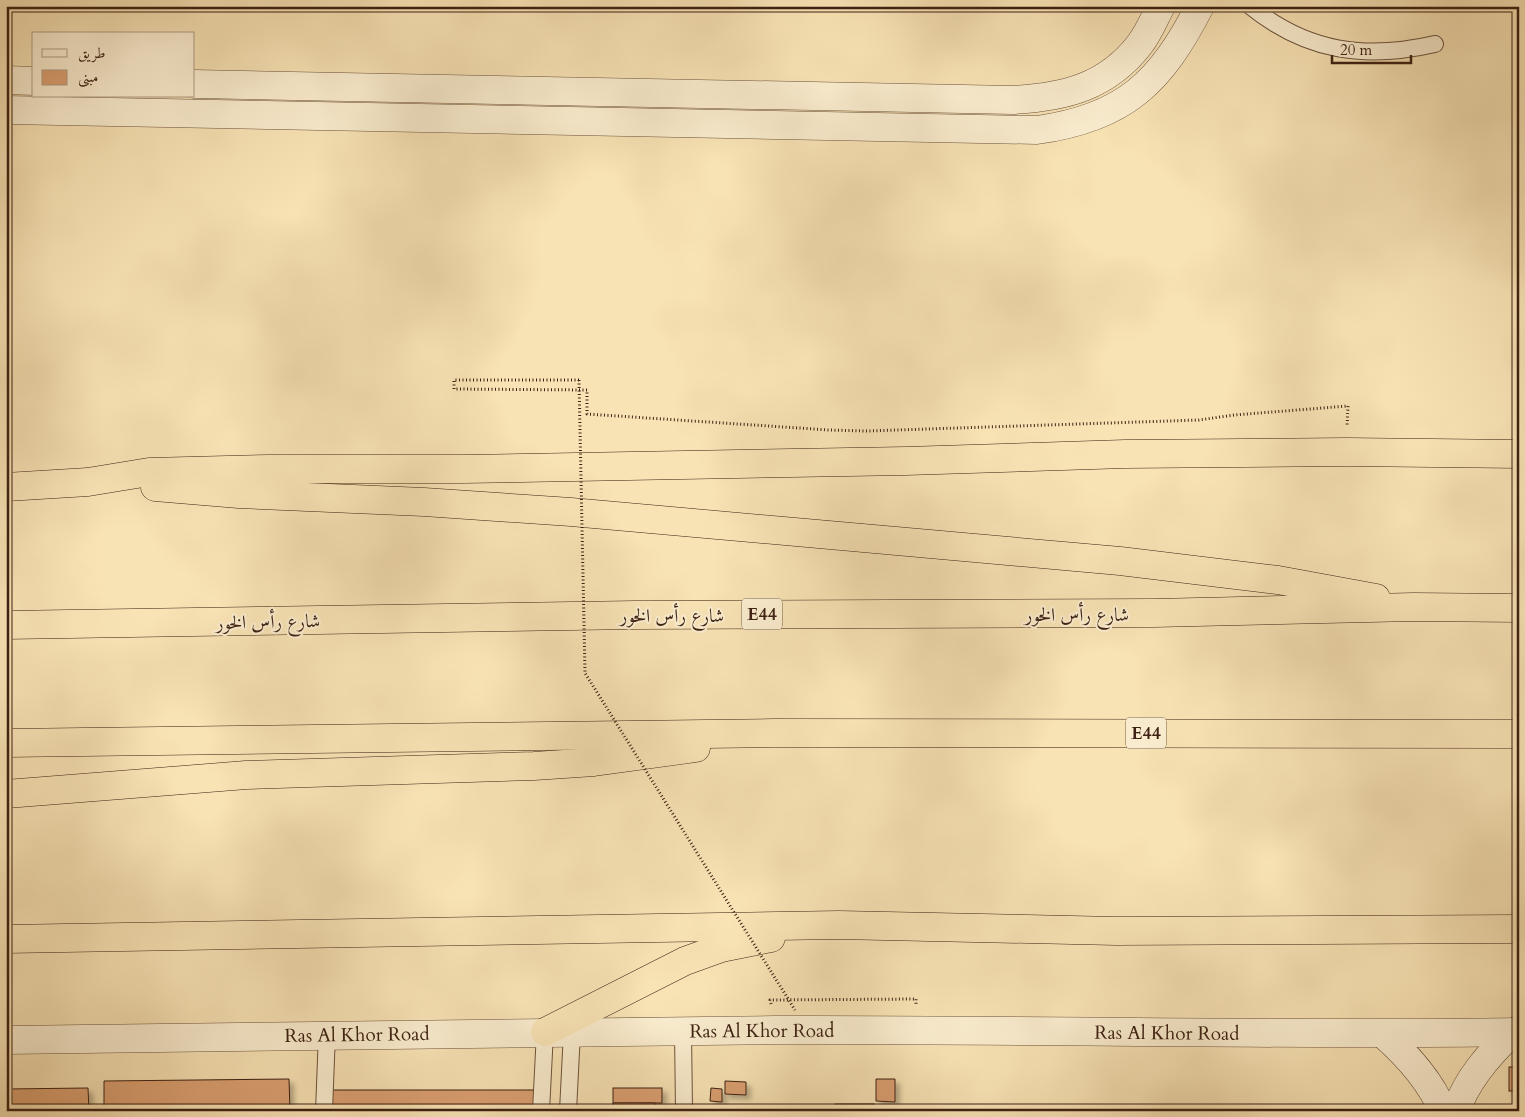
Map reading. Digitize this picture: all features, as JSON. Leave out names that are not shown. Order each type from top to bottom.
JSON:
[{"type":"highway","points":[[6,487],[88,482],[159,472],[269,469],[482,469],[906,462],[1125,454],[1346,452],[1519,454]]},
{"type":"highway","points":[[88,482],[239,494],[415,502],[571,512],[1120,560],[1287,581],[1349,592],[1414,607]]},
{"type":"highway","name":"شارع رأس الخور","points":[[6,625],[645,615],[1144,613],[1414,607],[1519,608]]},
{"type":"highway","points":[[6,794],[246,774],[534,766],[594,762],[689,749],[774,733]]},
{"type":"highway","name":"E44","points":[[6,743],[774,733],[1519,734]]},
{"type":"highway","points":[[559,1032],[685,961],[721,948],[840,925]]},
{"type":"highway","points":[[6,939],[840,925],[1116,931],[1519,929]]},
{"type":"street","points":[[195,84],[1034,99],[1076,91],[1112,71],[1140,44],[1161,6]]},
{"type":"street","points":[[6,110],[1037,130],[1062,127],[1086,120],[1109,110],[1129,98],[1149,82],[1166,64],[1180,44],[1200,6]]},
{"type":"street","points":[[6,80],[32,81]]},
{"type":"street","name":"Ras Al Khor Road","points":[[6,1040],[327,1033],[782,1030],[1383,1034],[1516,1032]]},
{"type":"street","points":[[1456,1111],[1468,1084],[1481,1065],[1516,1032]]},
{"type":"street","points":[[1383,1034],[1416,1066],[1430,1085],[1443,1111]]},
{"type":"lane","points":[[1250,6],[1266,19],[1291,33],[1319,44],[1348,51],[1407,50],[1435,44]]},
{"type":"lane","points":[[541,1111],[559,1032]]},
{"type":"lane","points":[[559,1032],[568,1111]]},
{"type":"lane","points":[[683,1032],[684,1111]]},
{"type":"lane","points":[[324,1111],[327,1033]]},
{"type":"path","points":[[795,1010],[585,673],[578,380],[454,380],[454,389],[587,390],[587,414],[829,430],[867,431],[1199,420],[1234,415],[1348,406],[1346,452]]},
{"type":"building","points":[[1509,1067],[1519,1067],[1519,1091],[1509,1091]]},
{"type":"building","points":[[289,1079],[290,1111],[104,1111],[104,1081]]},
{"type":"building","points":[[876,1079],[895,1079],[895,1102],[876,1101]]},
{"type":"building","points":[[725,1081],[746,1082],[746,1095],[725,1094]]},
{"type":"building","points":[[88,1088],[89,1111],[6,1111],[6,1089]]},
{"type":"building","points":[[613,1088],[662,1088],[662,1103],[613,1103]]},
{"type":"building","points":[[711,1088],[722,1089],[722,1102],[710,1101]]},
{"type":"building","points":[[332,1090],[536,1090],[536,1111],[332,1111]]},
{"type":"building","points":[[613,1103],[655,1103],[656,1111],[613,1111]]},
{"type":"building","points":[[835,1104],[874,1104],[874,1111],[835,1111]]},
{"type":"building","points":[[1484,1109],[1504,1110],[1504,1111],[1484,1111]]}]
